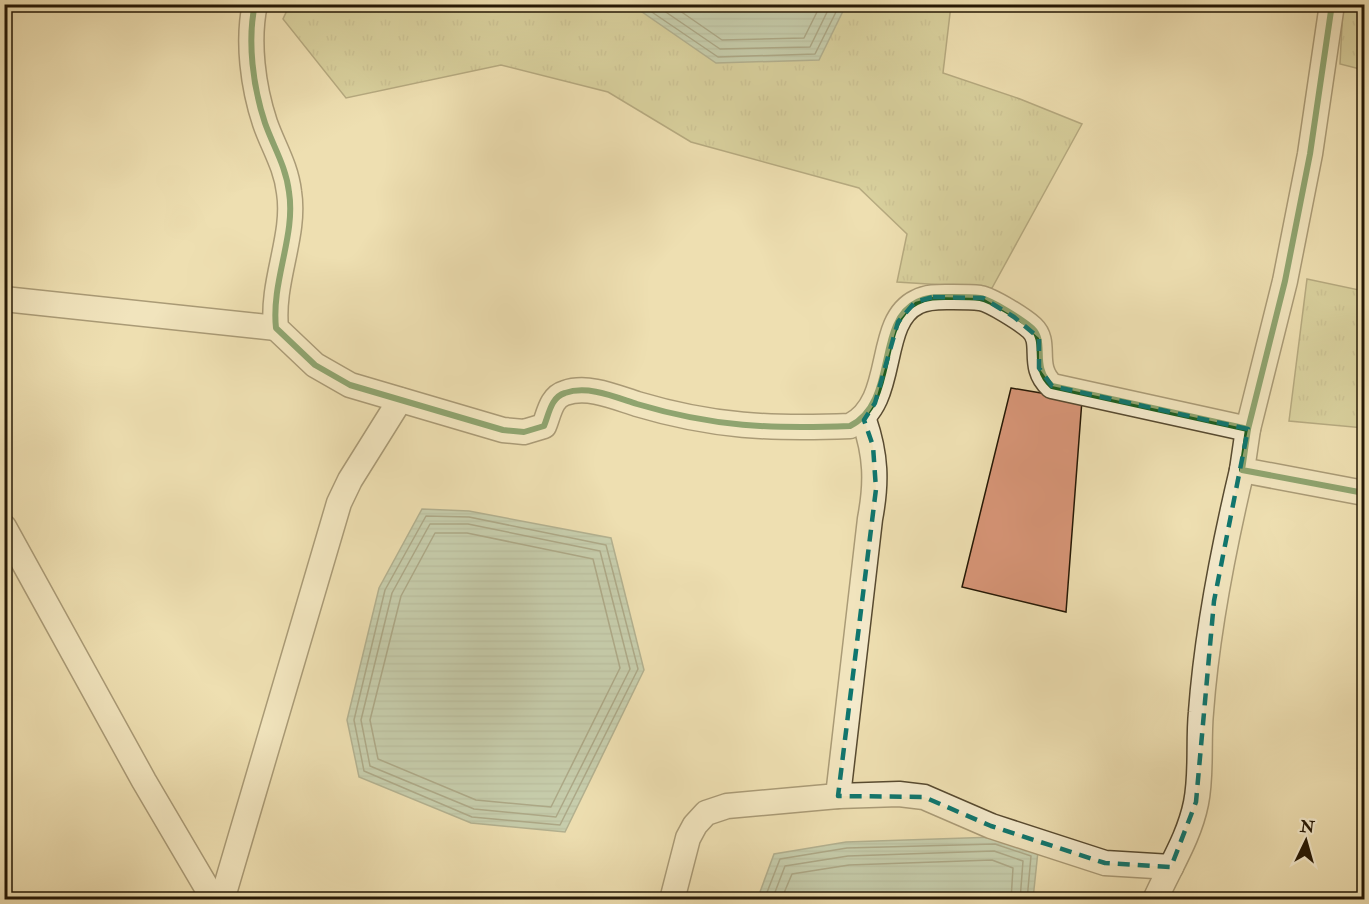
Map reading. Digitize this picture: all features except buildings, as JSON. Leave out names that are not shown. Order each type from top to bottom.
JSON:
[{"type":"street","points":[[255,4],[251,22],[254,70],[265,122],[283,162],[290,193],[290,219],[273,304],[276,328],[292,346],[331,376],[350,386],[503,430],[524,432],[544,426],[554,400],[564,393],[580,391],[602,393],[661,411],[741,427],[850,426],[864,420],[875,404],[898,322],[915,302],[933,297],[982,298],[1033,329],[1039,338],[1039,368],[1044,380],[1052,386],[1248,429]]},
{"type":"street","points":[[1155,900],[1188,832],[1196,802],[1201,712],[1220,562],[1242,470],[1248,429],[1288,270],[1310,154],[1332,4]]},
{"type":"street","points":[[4,299],[276,328]]},
{"type":"street","points":[[222,900],[339,503],[350,480],[400,400]]},
{"type":"street","points":[[838,796],[870,519],[876,489],[873,446],[864,420]]},
{"type":"street","points":[[1242,470],[1365,494]]},
{"type":"street","points":[[4,527],[144,782],[214,900]]},
{"type":"street","points":[[672,900],[688,838],[695,825],[706,813],[727,806],[838,796],[899,794],[924,797],[991,826],[1105,864],[1171,867]]},
{"type":"highlighted area","points":[[933,297],[983,298],[1014,317],[1039,338],[1039,368],[1052,386],[1248,429],[1214,601],[1196,802],[1171,867],[1105,863],[991,826],[924,797],[838,796],[876,489],[873,446],[864,420],[875,403],[898,322],[915,302]]},
{"type":"green space","points":[[290,4],[951,5],[943,73],[1020,99],[1082,124],[992,288],[897,282],[907,234],[859,188],[691,142],[608,92],[501,65],[346,98],[283,19]]},
{"type":"green space","points":[[1343,5],[1364,5],[1364,70],[1340,64]]},
{"type":"green space","points":[[1307,279],[1364,291],[1364,428],[1289,421]]},
{"type":"water","points":[[632,5],[846,5],[819,60],[716,63]]},
{"type":"water","points":[[422,509],[469,511],[611,538],[644,670],[565,832],[471,823],[359,777],[347,720],[379,588]]},
{"type":"water","points":[[996,837],[1038,851],[1033,899],[757,900],[774,854],[846,842]]},
{"type":"cycle path","points":[[255,4],[251,48],[254,79],[265,123],[285,173],[289,192],[289,225],[277,293],[276,328],[315,365],[350,385],[503,430],[524,432],[544,426],[551,406],[560,395],[583,390],[665,412],[717,422],[794,427],[850,426],[865,415],[875,399],[890,344],[904,312],[917,302],[926,299],[970,297],[992,302],[1032,328],[1039,341],[1042,371],[1052,386],[1248,429]]},
{"type":"cycle path","points":[[1332,4],[1310,154],[1285,281],[1248,429],[1242,470],[1364,493]]}]
